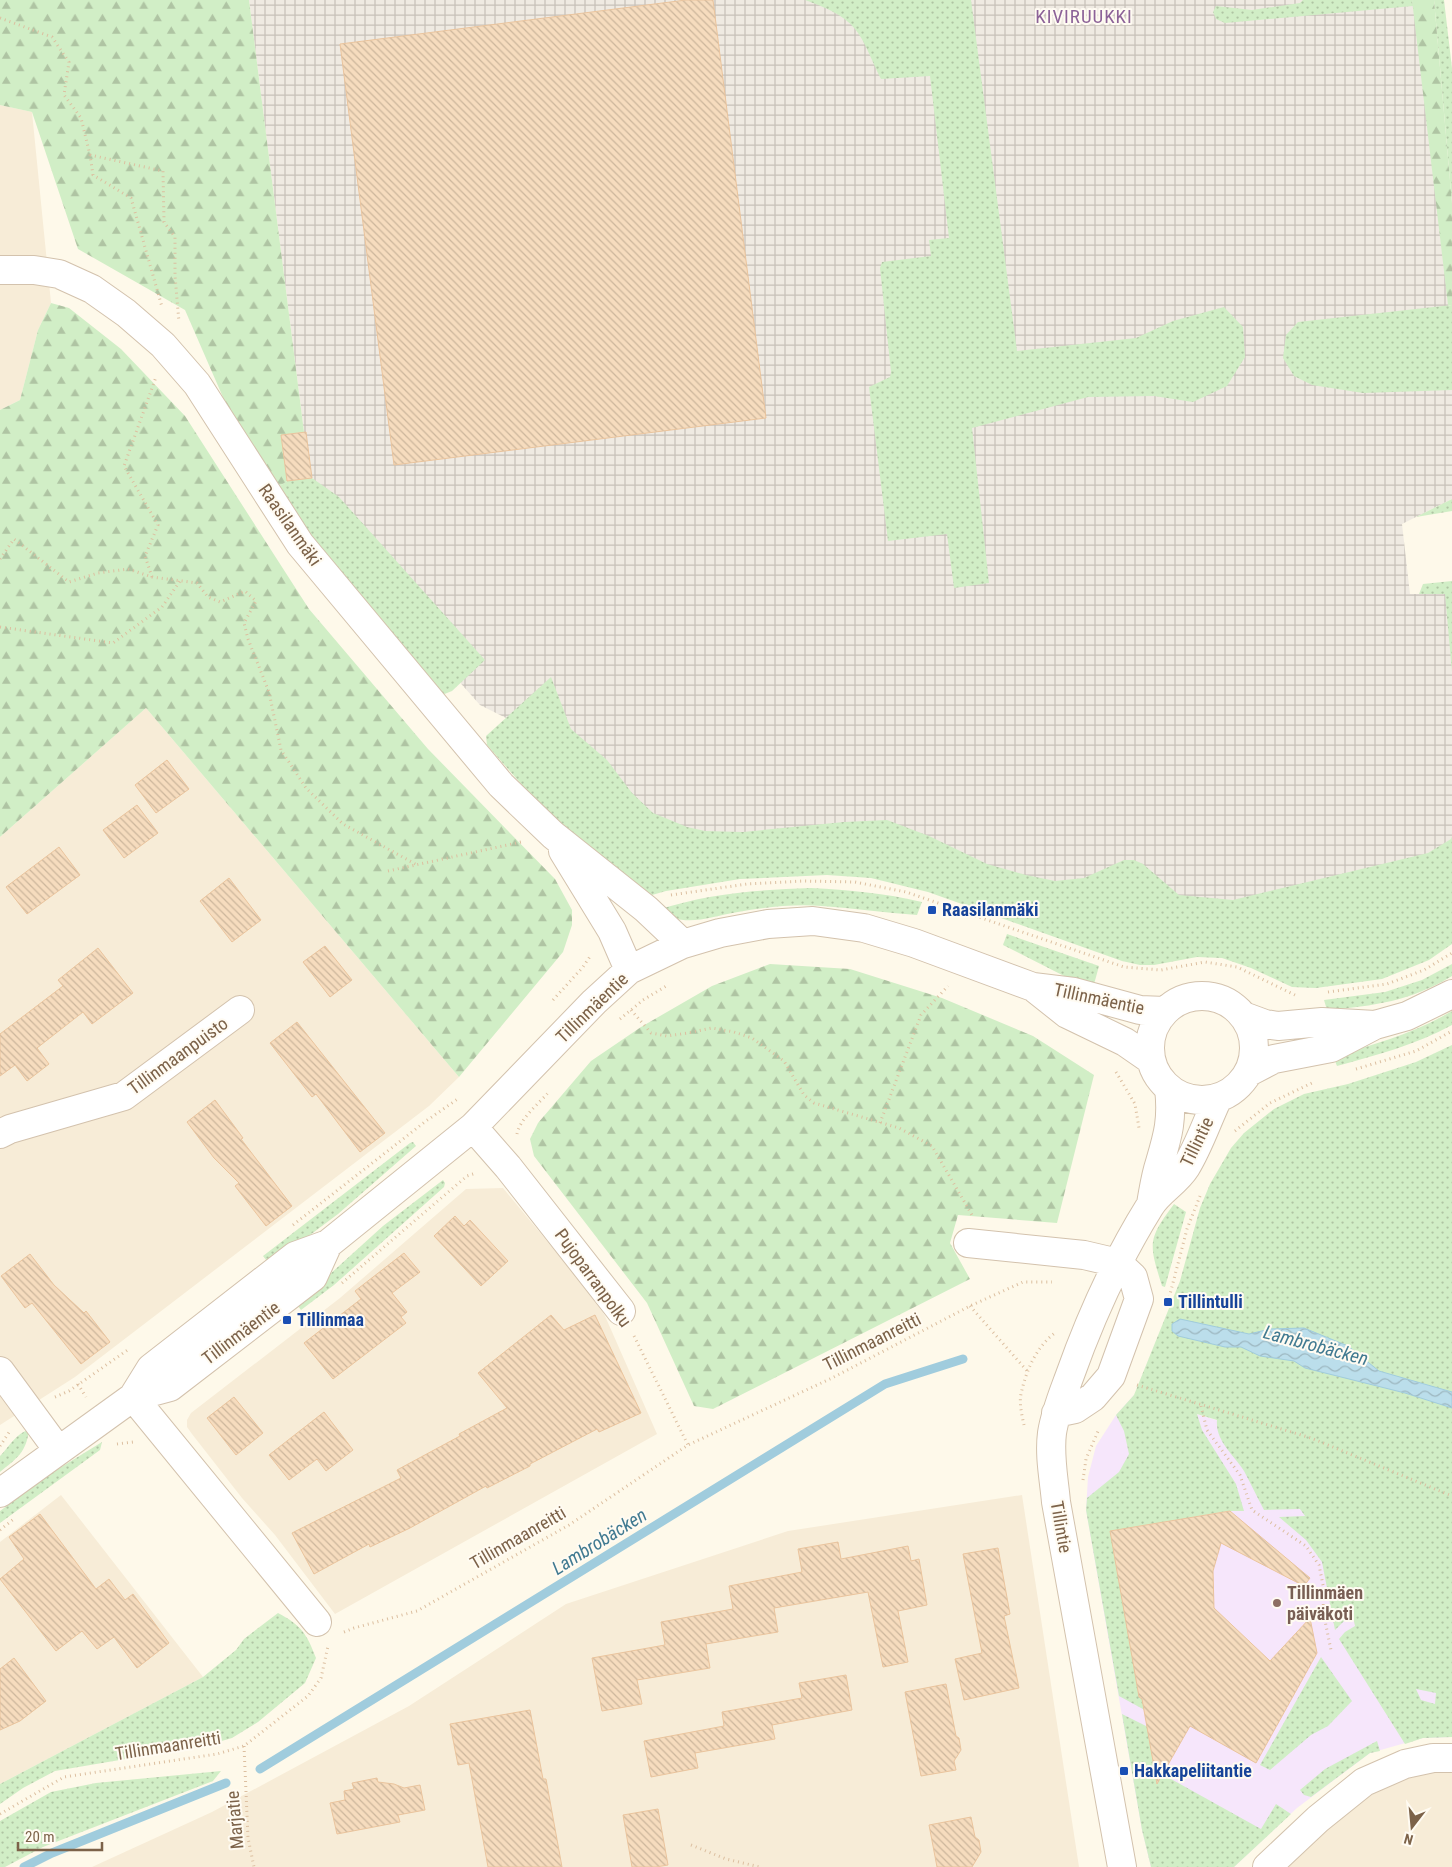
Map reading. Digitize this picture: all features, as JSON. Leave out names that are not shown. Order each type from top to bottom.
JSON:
[{"type":"street","name":"Raasilanmäki","points":[[0,270],[34,270],[59,274],[92,289],[126,313],[163,345],[197,384],[300,544],[495,778],[553,835],[646,909],[683,944]]},
{"type":"street","name":"Raasilanmäki","points":[[553,835],[612,931],[629,970]]},
{"type":"street","name":"Tillinmäentie","points":[[0,1493],[133,1397],[170,1387],[313,1277],[328,1244],[472,1127],[594,1002],[629,970],[683,944],[720,933],[768,924],[812,921],[864,928],[914,943],[1033,987],[1074,992],[1140,1010],[1165,1011]]},
{"type":"street","name":"Tillinmäentie","points":[[1033,987],[1067,1014],[1125,1042],[1151,1060]]},
{"type":"street","points":[[1249,1072],[1274,1059],[1331,1048],[1375,1025],[1407,1016],[1452,994]]},
{"type":"street","points":[[1213,996],[1237,1008],[1246,1017],[1252,1030],[1255,1044],[1254,1058],[1249,1072],[1241,1083],[1230,1092],[1218,1098],[1192,1099],[1180,1095],[1161,1080],[1151,1060],[1150,1046],[1152,1034],[1157,1022],[1165,1011],[1175,1003],[1187,997],[1213,996]]},
{"type":"street","name":"Tillinmaanpuisto","points":[[0,1134],[10,1129],[124,1096],[240,1010]]},
{"type":"street","points":[[1246,1017],[1265,1024],[1278,1026],[1322,1022],[1375,1025]]},
{"type":"street","name":"Tillintie","points":[[1151,1204],[1157,1170],[1166,1143],[1171,1109],[1169,1088]]},
{"type":"street","name":"Tillintie","points":[[1122,1867],[1056,1502],[1051,1458],[1052,1434],[1056,1414],[1096,1310],[1118,1263],[1151,1204],[1177,1180],[1186,1167],[1218,1098]]},
{"type":"street","name":"Pujoparranpolku","points":[[472,1127],[501,1158],[621,1311]]},
{"type":"street","points":[[978,1244],[1084,1255],[1118,1263],[1133,1277],[1139,1299],[1111,1376],[1093,1397],[1075,1409],[1056,1414]]},
{"type":"street","points":[[0,1371],[58,1450]]},
{"type":"street","points":[[133,1397],[160,1432],[329,1632]]},
{"type":"street","points":[[1267,1867],[1318,1819],[1364,1782],[1405,1764],[1432,1758],[1452,1758]]},
{"type":"path","points":[[0,18],[52,38],[69,62],[64,95],[81,118],[93,175],[131,198],[163,310]]},
{"type":"path","points":[[90,155],[163,171],[164,222],[175,237],[175,276],[180,328],[174,322]]},
{"type":"path","points":[[152,577],[145,556],[158,525],[124,466],[157,374],[162,380]]},
{"type":"path","points":[[0,559],[14,539],[69,582],[98,573],[128,568],[152,577],[196,583],[208,597],[220,602],[246,591],[256,602],[244,623],[248,639],[269,692],[281,750],[306,788],[343,824],[417,865]]},
{"type":"path","points":[[0,627],[113,643],[162,607],[180,581]]},
{"type":"path","points":[[388,871],[553,835]]},
{"type":"path","points":[[669,896],[747,884],[802,881],[855,882],[906,892],[1124,967],[1161,970],[1205,962],[1213,963],[1237,967],[1299,996]]},
{"type":"path","points":[[550,1004],[584,967],[591,956],[592,950]]},
{"type":"path","points":[[1319,994],[1387,984],[1424,970],[1452,953]]},
{"type":"path","points":[[619,1020],[643,1000],[675,980]]},
{"type":"path","points":[[880,1123],[921,1016],[951,982]]},
{"type":"path","points":[[632,1010],[651,1033],[667,1036],[712,1028],[752,1038],[784,1061],[804,1095],[814,1103],[899,1128],[932,1146],[978,1244]]},
{"type":"path","points":[[1353,1070],[1416,1051],[1452,1032]]},
{"type":"path","points":[[1115,1070],[1135,1104],[1140,1134]]},
{"type":"path","points":[[1230,1135],[1270,1103],[1321,1079]]},
{"type":"path","points":[[342,1284],[467,1176],[489,1168],[516,1147],[518,1130],[528,1115],[554,1087]]},
{"type":"path","points":[[288,1229],[426,1121],[465,1095]]},
{"type":"path","points":[[1165,1311],[1187,1229],[1202,1193]]},
{"type":"path","name":"Tillinmaanreitti","points":[[0,1814],[64,1777],[217,1754],[244,1746],[308,1696],[321,1678],[329,1632],[354,1628],[417,1611],[569,1525],[688,1445],[832,1378],[970,1306],[1023,1282],[1052,1282]]},
{"type":"path","points":[[970,1306],[1028,1372]]},
{"type":"path","name":"Pujoparranpolku","points":[[621,1311],[688,1445]]},
{"type":"path","points":[[0,1446],[13,1427],[49,1400],[69,1391],[135,1344]]},
{"type":"path","points":[[1137,1378],[1134,1384],[1311,1438],[1452,1496]]},
{"type":"path","points":[[1201,1406],[1207,1430],[1240,1475],[1252,1510],[1306,1546],[1319,1565],[1324,1590],[1323,1611],[1331,1650]]},
{"type":"path","points":[[114,1444],[143,1441],[160,1432]]},
{"type":"path","points":[[0,1530],[21,1514]]},
{"type":"path","name":"Marjatie","points":[[244,1746],[248,1838],[254,1867]]},
{"type":"path","points":[[691,1845],[726,1859],[760,1867]]},
{"type":"shaded area","points":[[249,0],[1413,0],[1452,336],[1452,499],[1402,524],[1410,594],[1452,594],[1452,881],[1308,932],[874,860],[651,872],[506,718],[480,705],[283,484],[287,481],[281,435],[304,432]]},
{"type":"shaded area","points":[[0,105],[32,112],[51,303],[38,330],[20,400],[0,410]]},
{"type":"shaded area","points":[[146,708],[459,1077],[429,1106],[75,1377],[0,1425],[0,837]]},
{"type":"shaded area","points":[[503,1188],[594,1298],[605,1316],[657,1434],[335,1614],[275,1535],[242,1498],[192,1434],[187,1427],[187,1420],[191,1413],[340,1298],[466,1189]]},
{"type":"shaded area","name":"Tillinmäen päiväkoti","points":[[1134,1395],[1259,1433],[1452,1508],[1452,1737],[1423,1738],[1370,1753],[1297,1808],[1234,1867],[1151,1867],[1142,1830],[1086,1510],[1088,1477],[1096,1446],[1116,1415]]},
{"type":"shaded area","points":[[61,1495],[203,1677],[0,1784],[0,1542]]},
{"type":"shaded area","points":[[1022,1495],[1079,1867],[92,1867],[212,1812],[409,1706],[566,1604],[788,1531]]},
{"type":"shaded area","points":[[1452,1770],[1452,1867],[1283,1867],[1353,1804],[1417,1773]]},
{"type":"green space","points":[[0,0],[249,0],[304,432],[281,435],[287,481],[273,491],[239,434],[185,310],[78,249],[32,112],[0,105]]},
{"type":"green space","points":[[805,0],[971,0],[1017,351],[1136,338],[1173,321],[1224,307],[1243,327],[1245,357],[1227,386],[1193,402],[1154,396],[1088,397],[972,428],[989,583],[954,588],[947,534],[888,541],[869,387],[890,377],[891,372],[880,268],[882,262],[931,256],[929,240],[949,238],[930,76],[881,79],[864,44],[853,27],[834,12]]},
{"type":"green space","points":[[1303,0],[1412,0],[1413,6],[1225,23],[1216,19],[1213,12],[1216,6],[1252,10],[1300,3]]},
{"type":"green space","points":[[1412,0],[1434,0],[1452,203],[1452,305],[1448,305]]},
{"type":"green space","points":[[1434,0],[1444,0],[1452,68],[1452,203]]},
{"type":"green space","points":[[51,303],[69,308],[121,349],[185,416],[309,609],[428,749],[555,879],[572,910],[572,925],[563,952],[459,1077],[146,708],[0,837],[0,410],[20,400],[38,330]]},
{"type":"green space","points":[[1452,305],[1452,390],[1363,393],[1312,385],[1294,376],[1283,358],[1286,335],[1298,322]]},
{"type":"green space","points":[[312,478],[339,497],[485,660],[452,691],[442,695],[273,491],[287,481]]},
{"type":"green space","points":[[1452,499],[1452,511],[1416,517]]},
{"type":"green space","points":[[1452,581],[1452,672],[1445,594],[1419,594],[1423,584]]},
{"type":"green space","points":[[551,677],[571,729],[607,760],[632,793],[653,813],[687,827],[705,831],[743,832],[844,822],[887,820],[929,836],[987,864],[1026,875],[1055,881],[1084,878],[1124,860],[1134,860],[1143,864],[1179,895],[1233,900],[1428,853],[1451,839],[1452,836],[1452,944],[1429,960],[1382,979],[1316,988],[1292,987],[1251,968],[1222,958],[1197,957],[1154,965],[1140,965],[1122,961],[928,892],[871,878],[827,875],[740,879],[666,891],[652,895],[642,901],[536,801],[487,745],[486,736]]},
{"type":"green space","points":[[811,888],[867,892],[922,902],[917,915],[801,905],[780,906],[706,919],[687,920],[667,916],[657,910],[733,893]]},
{"type":"green space","points":[[1007,934],[1099,966],[1093,988],[1068,978],[1003,945]]},
{"type":"green space","points":[[770,964],[850,969],[942,998],[1033,1036],[1094,1075],[1057,1223],[958,1215],[950,1243],[970,1279],[713,1409],[694,1406],[647,1303],[534,1156],[530,1139],[538,1123],[591,1061],[641,1027],[712,986]]},
{"type":"green space","points":[[1452,964],[1452,976],[1407,997],[1361,1007],[1327,1010],[1324,1000],[1385,992],[1422,980]]},
{"type":"green space","points":[[1452,1011],[1452,1025],[1438,1032],[1396,1049],[1337,1066],[1333,1056],[1409,1032]]},
{"type":"green space","points":[[1452,1045],[1452,1737],[1423,1738],[1405,1744],[1339,1639],[1345,1632],[1355,1626],[1353,1617],[1345,1620],[1335,1630],[1322,1562],[1306,1540],[1279,1517],[1305,1516],[1300,1509],[1264,1510],[1244,1471],[1222,1441],[1217,1428],[1217,1420],[1197,1414],[1202,1430],[1236,1484],[1244,1511],[1229,1511],[1111,1531],[1185,1732],[1119,1696],[1086,1510],[1087,1498],[1119,1472],[1129,1454],[1124,1431],[1116,1415],[1134,1395],[1180,1281],[1200,1208],[1210,1184],[1231,1148],[1244,1133],[1274,1109],[1304,1094],[1348,1084],[1416,1062]],"holes":[[[1416,1689],[1436,1693],[1435,1704],[1421,1700]]]},
{"type":"green space","points":[[413,1142],[416,1146],[338,1214],[270,1265],[263,1256]]},
{"type":"green space","points":[[443,1180],[445,1183],[444,1187],[334,1285],[301,1310],[295,1302],[329,1275],[383,1226]]},
{"type":"green space","points":[[1174,1204],[1186,1212],[1165,1287],[1162,1286],[1155,1261],[1153,1243],[1159,1226]]},
{"type":"green space","points":[[29,1430],[23,1450],[16,1459],[0,1472],[0,1456],[16,1437]]},
{"type":"green space","points":[[102,1442],[100,1450],[0,1523],[0,1511],[50,1474]]},
{"type":"green space","points":[[278,1613],[298,1626],[310,1643],[316,1658],[305,1683],[258,1722],[232,1738],[208,1745],[55,1771],[23,1788],[0,1804],[0,1784],[203,1677],[236,1650],[244,1639]]},
{"type":"green space","points":[[1321,1657],[1352,1701],[1328,1726],[1311,1735],[1270,1770],[1260,1765]]},
{"type":"green space","points":[[1122,1714],[1150,1728],[1149,1738],[1157,1783],[1162,1774],[1261,1829],[1276,1804],[1291,1814],[1234,1867],[1151,1867],[1142,1830]]},
{"type":"green space","points":[[1377,1741],[1380,1751],[1370,1753],[1311,1797],[1304,1795],[1300,1790],[1325,1769]]},
{"type":"green space","points":[[221,1771],[213,1781],[43,1847],[5,1867],[0,1867],[0,1821],[51,1792],[96,1783]]},
{"type":"water","points":[[1180,1319],[1249,1334],[1270,1329],[1304,1328],[1348,1346],[1379,1371],[1452,1392],[1452,1408],[1405,1393],[1305,1368],[1294,1361],[1260,1356],[1241,1347],[1225,1347],[1178,1336],[1172,1331],[1172,1324]]},
{"type":"building","points":[[686,0],[713,0],[766,418],[394,465],[340,44]]},
{"type":"building","points":[[306,432],[312,478],[287,481],[281,435]]},
{"type":"building","points":[[167,760],[189,789],[156,813],[135,785]]},
{"type":"building","points":[[137,805],[158,833],[124,858],[103,830]]},
{"type":"building","points":[[59,847],[80,875],[27,914],[6,887]]},
{"type":"building","points":[[229,878],[261,920],[232,942],[200,901]]},
{"type":"building","points":[[325,946],[352,980],[330,997],[303,962]]},
{"type":"building","points":[[98,948],[133,993],[92,1024],[83,1012],[37,1048],[49,1064],[27,1081],[15,1065],[0,1076],[0,1034],[63,986],[58,980]]},
{"type":"building","points":[[297,1022],[385,1133],[360,1152],[316,1094],[312,1097],[270,1043]]},
{"type":"building","points":[[215,1100],[243,1138],[241,1139],[292,1206],[266,1226],[235,1186],[239,1183],[214,1158],[187,1122]]},
{"type":"building","points":[[455,1216],[464,1226],[470,1220],[508,1261],[481,1286],[434,1236]]},
{"type":"building","points":[[404,1253],[420,1272],[392,1293],[407,1312],[401,1317],[406,1323],[333,1379],[304,1343],[361,1299],[355,1291]]},
{"type":"building","points":[[30,1254],[54,1285],[84,1313],[86,1311],[110,1342],[81,1364],[32,1303],[25,1308],[1,1276]]},
{"type":"building","points":[[551,1315],[564,1330],[595,1315],[641,1413],[599,1432],[597,1429],[530,1464],[530,1466],[487,1488],[486,1486],[410,1528],[370,1547],[369,1544],[314,1574],[292,1533],[401,1478],[397,1470],[507,1408],[478,1373]]},
{"type":"building","points":[[234,1397],[263,1433],[236,1455],[207,1418]]},
{"type":"building","points":[[324,1412],[353,1450],[326,1471],[317,1459],[289,1480],[269,1455]]},
{"type":"building","points":[[1230,1511],[1310,1578],[1304,1586],[1221,1543],[1213,1571],[1214,1608],[1270,1661],[1310,1618],[1317,1653],[1256,1763],[1190,1726],[1157,1784],[1142,1699],[1139,1697],[1110,1531]]},
{"type":"building","points":[[40,1514],[96,1589],[109,1579],[125,1600],[133,1594],[169,1643],[137,1668],[114,1637],[97,1649],[82,1631],[56,1651],[0,1579],[24,1559],[9,1537]]},
{"type":"building","points":[[838,1542],[841,1559],[908,1546],[911,1561],[919,1559],[927,1605],[898,1611],[908,1662],[883,1667],[868,1592],[774,1608],[778,1632],[706,1644],[710,1668],[637,1680],[642,1704],[602,1711],[592,1658],[665,1645],[661,1622],[733,1609],[729,1586],[802,1572],[798,1549]]},
{"type":"building","points":[[998,1548],[1010,1614],[1004,1616],[1019,1688],[964,1700],[955,1659],[982,1653],[963,1554]]},
{"type":"building","points":[[14,1658],[46,1701],[20,1721],[0,1730],[0,1669]]},
{"type":"building","points":[[846,1675],[852,1710],[772,1725],[775,1739],[695,1753],[698,1768],[651,1777],[644,1741],[724,1726],[722,1712],[802,1698],[799,1683]]},
{"type":"building","points":[[946,1684],[956,1736],[959,1738],[961,1750],[954,1761],[956,1770],[921,1776],[905,1692]]},
{"type":"building","points":[[530,1710],[543,1779],[546,1779],[562,1867],[488,1867],[469,1763],[458,1765],[450,1724]]},
{"type":"building","points":[[377,1778],[378,1782],[394,1784],[404,1788],[420,1785],[425,1810],[398,1815],[400,1822],[337,1834],[330,1803],[345,1800],[344,1791],[354,1789],[352,1783]]},
{"type":"building","points":[[658,1809],[668,1865],[632,1867],[623,1815]]},
{"type":"building","points":[[971,1817],[975,1837],[979,1840],[981,1852],[972,1867],[937,1867],[929,1825]]},
{"type":"waterway","name":"Lambrobäcken","points":[[260,1769],[885,1384],[963,1359]]},
{"type":"waterway","name":"Lambrobäcken","points":[[24,1867],[52,1853],[226,1783]]},
{"type":"place","name":"Raasilanmäki","points":[[932,910]]},
{"type":"place","name":"Tillintulli","points":[[1168,1302]]},
{"type":"place","name":"Tillinmaa","points":[[287,1320]]},
{"type":"place","name":"Tillinmäen päiväkoti","points":[[1277,1603]]},
{"type":"place","name":"Hakkapeliitantie","points":[[1124,1771]]},
{"type":"district","name":"KIVIRUUKKI","points":[[1084,16]]}]
